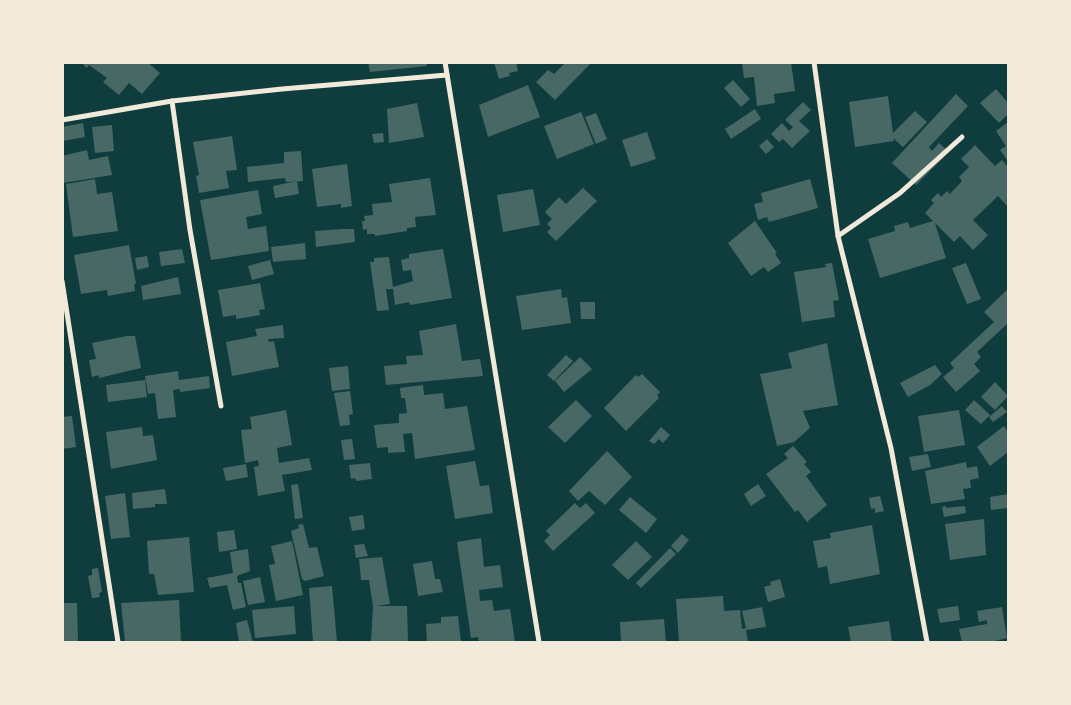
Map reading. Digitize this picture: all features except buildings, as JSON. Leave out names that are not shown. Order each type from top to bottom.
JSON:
[{"type":"street","points":[[445,62],[539,642]]},
{"type":"street","points":[[814,62],[838,236],[891,448],[927,642]]},
{"type":"street","points":[[62,120],[172,101],[447,75]]},
{"type":"street","points":[[172,101],[190,230],[221,406]]},
{"type":"street","points":[[838,236],[900,193],[962,137]]},
{"type":"street","points":[[62,281],[118,642]]}]
